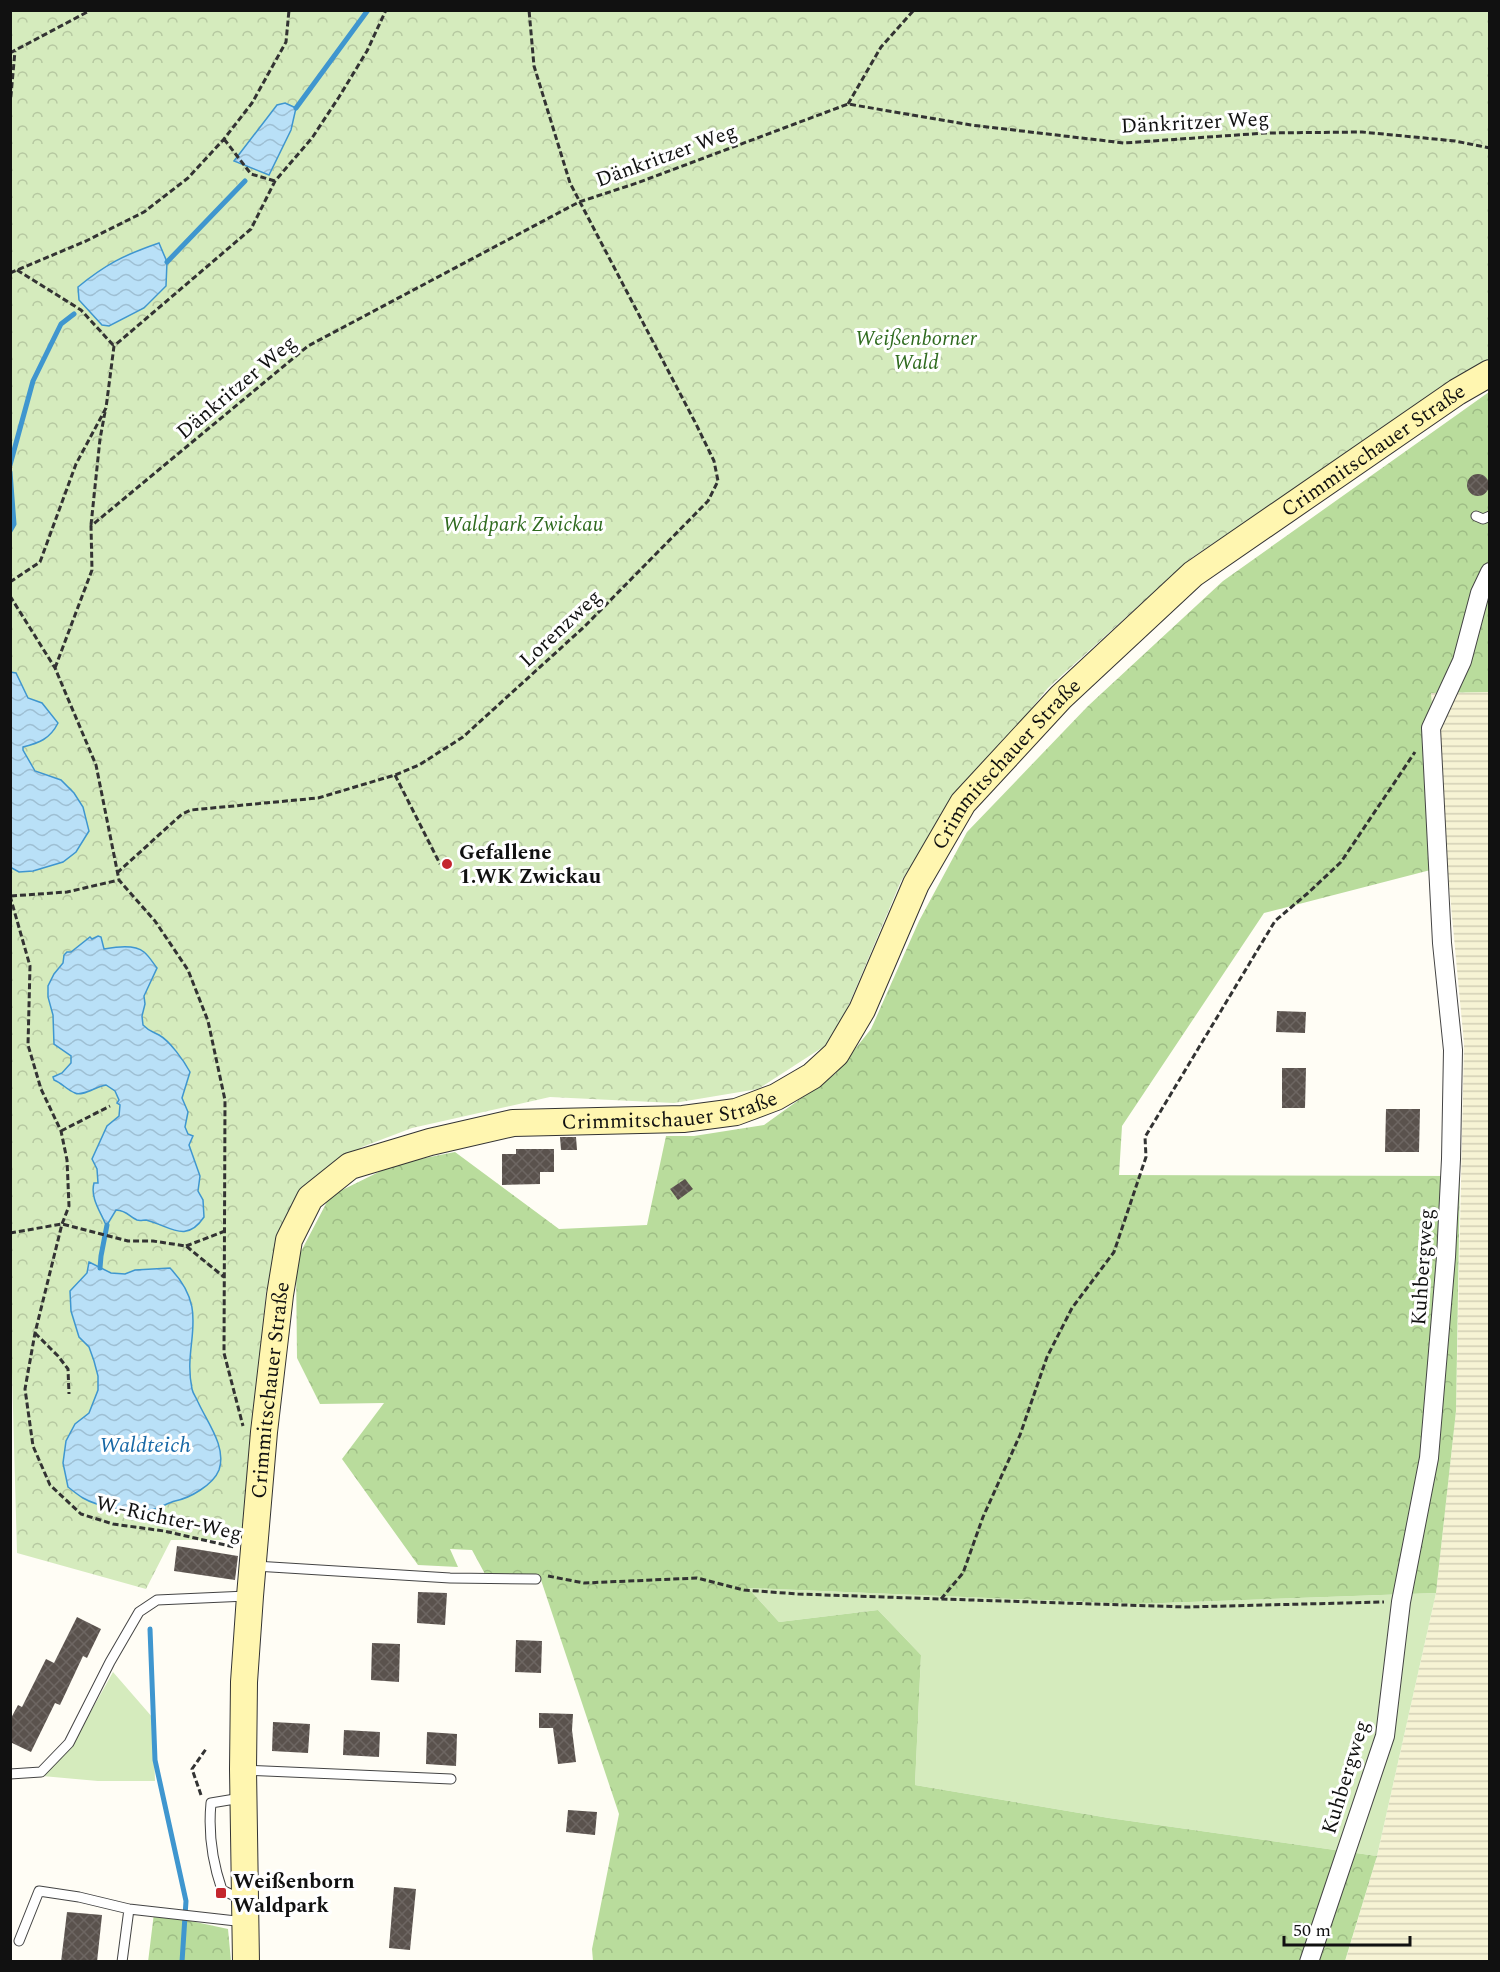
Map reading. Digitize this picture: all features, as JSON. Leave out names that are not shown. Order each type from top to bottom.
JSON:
[{"type":"main road","name":"Crimmitschauer Straße","points":[[246,1962],[243,1797],[244,1682],[253,1559],[280,1295],[289,1240],[310,1198],[350,1166],[430,1142],[513,1123],[683,1119],[736,1112],[776,1097],[812,1076],[836,1054],[862,1010],[916,884],[963,803],[1061,697],[1193,574],[1457,392],[1490,373]]},
{"type":"street","name":"Kuhbergweg","points":[[1309,1962],[1385,1736],[1401,1602],[1429,1458],[1446,1257],[1453,1050],[1442,943],[1431,728],[1462,661],[1480,593],[1490,572]]},
{"type":"lane","points":[[1476,516],[1483,519],[1490,516]]},
{"type":"lane","points":[[253,1559],[450,1578],[538,1577]]},
{"type":"lane","points":[[10,1774],[41,1772],[69,1743],[110,1662],[139,1612],[157,1600],[250,1596]]},
{"type":"lane","points":[[243,1769],[451,1779]]},
{"type":"lane","points":[[243,1797],[211,1803],[209,1822],[214,1865],[222,1890],[245,1911]]},
{"type":"lane","points":[[19,1941],[39,1892],[79,1897],[129,1909],[202,1917],[245,1911]]},
{"type":"lane","points":[[122,1962],[129,1909]]},
{"type":"path","points":[[10,53],[91,10]]},
{"type":"path","points":[[10,273],[86,241],[144,212],[188,177],[225,139],[252,103],[286,42],[290,10]]},
{"type":"path","points":[[56,668],[92,570],[91,526],[100,439],[114,346],[251,229],[275,181],[312,138],[339,97],[367,51],[386,10]]},
{"type":"path","name":"Lorenzweg","points":[[117,873],[182,814],[191,810],[318,798],[395,775],[419,765],[463,737],[584,627],[708,501],[718,482],[714,461],[696,424],[579,202],[566,172],[534,66],[529,10]]},
{"type":"path","points":[[848,104],[881,47],[914,10]]},
{"type":"path","points":[[10,105],[15,51]]},
{"type":"path","name":"Dänkritzer Weg","points":[[91,526],[308,345],[579,202],[637,183],[848,104],[970,125],[1124,143],[1265,133],[1362,132],[1455,141],[1490,148]]},
{"type":"path","points":[[225,139],[251,174],[275,181]]},
{"type":"path","points":[[16,270],[81,310],[114,346]]},
{"type":"path","points":[[10,582],[40,562],[76,464],[106,408]]},
{"type":"path","points":[[10,596],[56,668],[96,765],[119,880],[155,921],[188,970],[208,1022],[225,1100],[224,1353],[244,1432]]},
{"type":"path","points":[[941,1599],[963,1573],[983,1517],[1020,1435],[1047,1357],[1072,1308],[1114,1252],[1146,1157],[1145,1137],[1275,921],[1341,862],[1431,728]]},
{"type":"path","points":[[395,775],[440,864]]},
{"type":"path","points":[[11,896],[67,892],[119,880]]},
{"type":"path","name":"W.-Richter-Weg","points":[[11,896],[30,966],[28,1045],[41,1089],[61,1131],[67,1160],[69,1206],[62,1224],[35,1333],[24,1389],[33,1446],[50,1485],[81,1514],[114,1524],[164,1531],[253,1559]]},
{"type":"path","points":[[61,1131],[110,1106]]},
{"type":"path","points":[[10,1233],[62,1224],[128,1241],[153,1241],[186,1246],[225,1232]]},
{"type":"path","points":[[186,1246],[224,1277]]},
{"type":"path","points":[[35,1333],[68,1369],[69,1394]]},
{"type":"path","points":[[538,1577],[584,1583],[697,1578],[744,1590],[798,1594],[1186,1607],[1401,1602]]},
{"type":"path","points":[[206,1749],[192,1769],[209,1822]]},
{"type":"shaded area","points":[[1489,692],[1489,1961],[1345,1962],[1377,1856],[1436,1593],[1456,1411],[1464,1044],[1431,693]]},
{"type":"green space","name":"Waldpark Zwickau","points":[[10,11],[1489,11],[1489,360],[1191,558],[1048,688],[957,800],[901,881],[834,1040],[758,1089],[674,1103],[550,1097],[412,1128],[362,1147],[298,1199],[266,1292],[244,1540],[171,1540],[146,1589],[17,1553],[10,1300]]},
{"type":"green space","points":[[1489,392],[1489,692],[1431,693],[1446,866],[1264,913],[1122,1126],[1119,1175],[1460,1176],[1456,1411],[1436,1593],[1135,1604],[748,1588],[779,1622],[878,1610],[921,1655],[915,1785],[1109,1818],[1377,1856],[1345,1961],[593,1961],[592,1949],[619,1814],[540,1577],[485,1574],[472,1550],[450,1549],[458,1567],[418,1565],[342,1459],[384,1403],[320,1404],[297,1358],[296,1261],[330,1196],[395,1164],[455,1152],[559,1229],[647,1225],[666,1136],[694,1136],[764,1125],[835,1074],[871,1029],[919,921],[967,832],[1088,706],[1223,581]]},
{"type":"green space","points":[[748,1588],[1135,1604],[1436,1593],[1377,1856],[1109,1818],[915,1785],[921,1655],[878,1610],[779,1622]]},
{"type":"green space","points":[[113,1672],[153,1718],[155,1781],[98,1781],[42,1776],[71,1747]]},
{"type":"green space","points":[[154,1913],[228,1929],[231,1961],[148,1962]]},
{"type":"water","points":[[285,103],[296,108],[291,130],[269,175],[234,161],[277,105]]},
{"type":"water","points":[[159,243],[167,262],[166,286],[144,308],[109,326],[102,325],[79,300],[78,287],[116,261]]},
{"type":"water","points":[[10,672],[16,673],[28,698],[42,703],[58,723],[48,737],[23,747],[23,750],[35,771],[61,780],[74,793],[83,807],[89,831],[76,852],[63,862],[33,871],[19,872],[10,867]]},
{"type":"water","points":[[90,937],[92,939],[101,937],[104,949],[125,947],[140,949],[148,955],[157,968],[144,996],[143,1025],[168,1042],[190,1072],[182,1098],[188,1112],[185,1127],[188,1134],[193,1136],[189,1145],[200,1176],[198,1191],[203,1200],[204,1217],[191,1230],[177,1231],[146,1220],[137,1220],[116,1210],[107,1225],[105,1223],[93,1193],[94,1183],[98,1183],[97,1169],[92,1159],[107,1126],[119,1116],[120,1105],[117,1103],[119,1100],[115,1091],[106,1085],[78,1094],[54,1080],[53,1077],[62,1073],[71,1063],[71,1056],[54,1044],[53,1015],[48,997],[48,986],[63,963],[67,952],[71,952]]},
{"type":"water","name":"Waldteich","points":[[89,1262],[111,1273],[125,1274],[135,1270],[170,1268],[183,1284],[190,1299],[193,1313],[190,1356],[192,1389],[215,1435],[221,1461],[216,1476],[200,1490],[153,1509],[134,1511],[106,1507],[83,1498],[68,1487],[63,1463],[66,1441],[75,1424],[89,1413],[98,1390],[98,1376],[94,1361],[89,1347],[79,1337],[71,1311],[70,1291],[87,1273]]},
{"type":"building","points":[[1478,474],[1486,477],[1489,485],[1486,493],[1478,496],[1470,493],[1467,485],[1470,477]]},
{"type":"building","points":[[1277,1011],[1306,1012],[1305,1033],[1276,1032]]},
{"type":"building","points":[[1282,1068],[1306,1068],[1305,1108],[1282,1108]]},
{"type":"building","points":[[1386,1109],[1420,1109],[1419,1152],[1385,1152]]},
{"type":"building","points":[[560,1137],[576,1137],[577,1150],[561,1150]]},
{"type":"building","points":[[516,1149],[554,1149],[554,1172],[540,1172],[540,1184],[502,1185],[502,1154],[516,1154]]},
{"type":"building","points":[[685,1179],[693,1189],[678,1200],[670,1189]]},
{"type":"building","points":[[177,1546],[238,1556],[235,1580],[174,1571]]},
{"type":"building","points":[[418,1592],[447,1593],[445,1625],[417,1623]]},
{"type":"building","points":[[77,1617],[101,1629],[87,1658],[83,1656],[60,1705],[55,1703],[31,1752],[10,1742],[10,1720],[18,1705],[22,1707],[46,1659],[54,1663]]},
{"type":"building","points":[[516,1640],[542,1641],[541,1673],[515,1672]]},
{"type":"building","points":[[372,1643],[400,1644],[399,1682],[371,1680]]},
{"type":"building","points":[[539,1713],[573,1714],[572,1730],[576,1762],[558,1764],[553,1728],[539,1728]]},
{"type":"building","points":[[273,1722],[310,1724],[308,1753],[272,1751]]},
{"type":"building","points":[[344,1730],[380,1732],[379,1757],[343,1755]]},
{"type":"building","points":[[427,1732],[457,1734],[456,1766],[426,1764]]},
{"type":"building","points":[[568,1810],[597,1812],[595,1835],[566,1832]]},
{"type":"building","points":[[394,1887],[416,1889],[410,1950],[389,1948]]},
{"type":"building","points":[[67,1912],[102,1915],[97,1962],[61,1962]]},
{"type":"waterway","points":[[296,108],[368,10]]},
{"type":"waterway","points":[[167,262],[245,181]]},
{"type":"waterway","points":[[10,465],[33,381],[61,324],[74,314]]},
{"type":"waterway","points":[[10,472],[14,524],[10,531]]},
{"type":"waterway","points":[[100,1268],[107,1225]]},
{"type":"waterway","points":[[150,1629],[155,1760],[186,1901],[182,1962]]},
{"type":"place","name":"Gefallene 1.WK Zwickau","points":[[447,864]]},
{"type":"place","name":"Weißenborn Waldpark","points":[[221,1893]]},
{"type":"park label","name":"Weißenborner Wald","points":[[916,350]]}]
